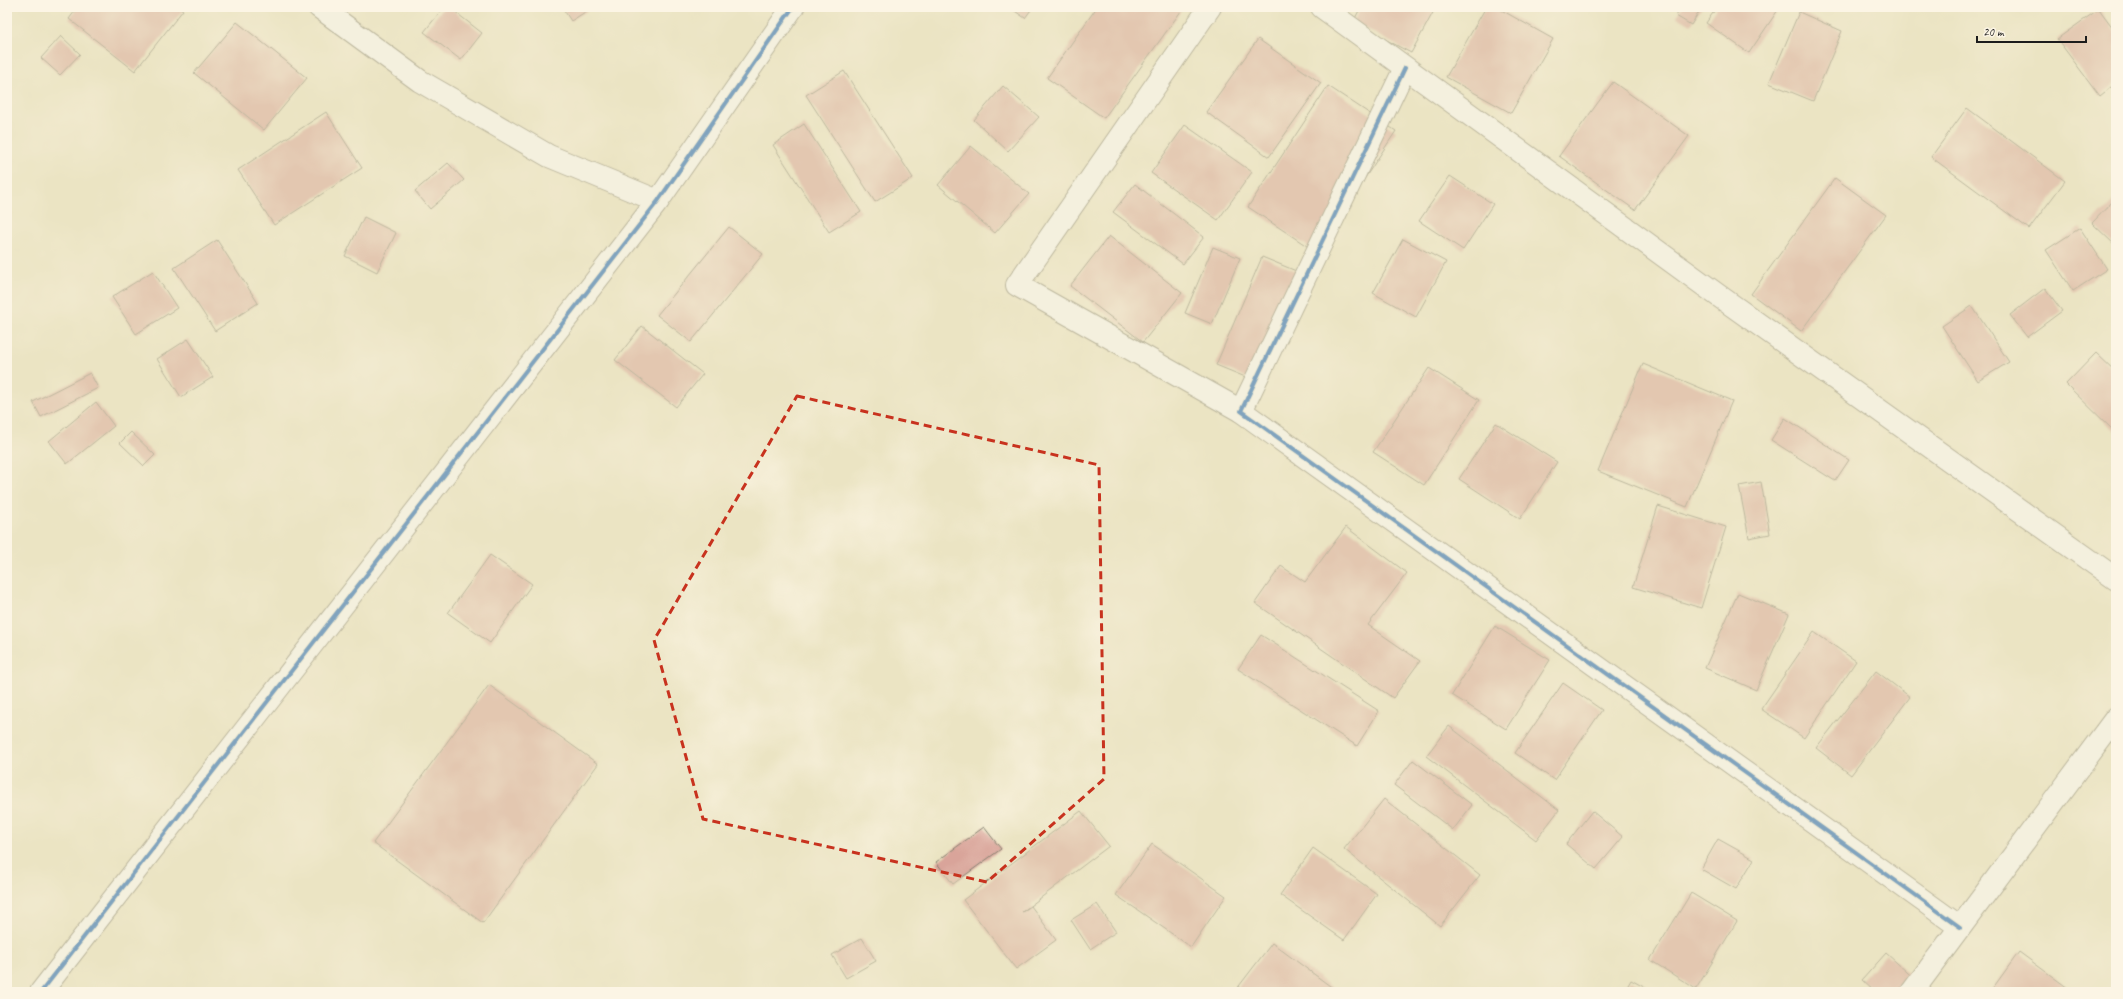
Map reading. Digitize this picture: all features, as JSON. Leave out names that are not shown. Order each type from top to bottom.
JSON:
[{"type":"street","points":[[319,7],[420,81],[542,152],[658,201]]},
{"type":"street","points":[[41,992],[658,201],[793,7]]},
{"type":"street","points":[[1210,7],[1017,285],[1240,411],[1960,927]]},
{"type":"street","points":[[1322,7],[1719,296],[2116,578]]},
{"type":"street","points":[[1240,411],[1405,68]]},
{"type":"street","points":[[1912,992],[2116,718]]},
{"type":"highlighted area","points":[[797,396],[1099,465],[1104,779],[987,882],[703,819],[654,640]]},
{"type":"building","points":[[78,7],[179,7],[183,10],[135,71],[69,19]]},
{"type":"building","points":[[444,7],[449,7],[482,33],[461,60],[424,32]]},
{"type":"building","points":[[562,7],[593,7],[571,21]]},
{"type":"building","points":[[1009,7],[1033,7],[1025,18]]},
{"type":"building","points":[[1097,7],[1184,7],[1104,118],[1047,78]]},
{"type":"building","points":[[1361,7],[1436,7],[1411,53],[1353,22]]},
{"type":"building","points":[[1486,7],[1496,7],[1553,39],[1511,113],[1446,77]]},
{"type":"building","points":[[1682,7],[1702,7],[1691,25],[1676,16]]},
{"type":"building","points":[[1717,7],[1780,7],[1749,53],[1706,23]]},
{"type":"building","points":[[2099,9],[2116,32],[2116,83],[2100,96],[2057,39]]},
{"type":"building","points":[[1799,12],[1842,31],[1813,101],[1769,83]]},
{"type":"building","points":[[237,22],[307,78],[264,130],[194,73]]},
{"type":"building","points":[[61,36],[80,54],[60,75],[41,58]]},
{"type":"building","points":[[1258,39],[1321,83],[1269,157],[1206,112]]},
{"type":"building","points":[[844,71],[913,178],[875,202],[806,95]]},
{"type":"building","points":[[1613,82],[1689,136],[1635,210],[1559,156]]},
{"type":"building","points":[[1003,86],[1039,117],[1008,151],[974,120]]},
{"type":"building","points":[[1328,86],[1396,131],[1316,252],[1248,207]]},
{"type":"building","points":[[1967,108],[2065,181],[2029,229],[1931,157]]},
{"type":"building","points":[[326,112],[362,168],[274,225],[238,170]]},
{"type":"building","points":[[804,124],[861,212],[829,232],[773,145]]},
{"type":"building","points":[[1185,125],[1252,172],[1218,220],[1151,173]]},
{"type":"building","points":[[971,146],[1029,194],[995,233],[938,185]]},
{"type":"building","points":[[448,163],[464,180],[430,209],[415,191]]},
{"type":"building","points":[[1450,176],[1493,204],[1463,250],[1419,221]]},
{"type":"building","points":[[1835,178],[1886,215],[1801,331],[1751,294]]},
{"type":"building","points":[[1135,184],[1204,237],[1183,264],[1113,212]]},
{"type":"building","points":[[2116,198],[2116,246],[2092,223]]},
{"type":"building","points":[[364,217],[396,233],[377,272],[345,256]]},
{"type":"building","points":[[729,227],[763,254],[691,342],[657,315]]},
{"type":"building","points":[[2080,228],[2107,269],[2073,291],[2046,250]]},
{"type":"building","points":[[1109,236],[1182,293],[1143,342],[1070,286]]},
{"type":"building","points":[[1403,239],[1446,262],[1416,317],[1373,293]]},
{"type":"building","points":[[217,240],[258,303],[215,331],[174,268]]},
{"type":"building","points":[[1213,247],[1240,258],[1212,324],[1185,313]]},
{"type":"building","points":[[1262,257],[1306,275],[1260,383],[1216,365]]},
{"type":"building","points":[[153,271],[177,308],[136,334],[112,297]]},
{"type":"building","points":[[2045,288],[2062,311],[2027,337],[2010,315]]},
{"type":"building","points":[[1972,306],[2009,362],[1978,381],[1942,326]]},
{"type":"building","points":[[642,326],[703,374],[676,407],[615,360]]},
{"type":"building","points":[[188,339],[213,377],[181,397],[157,359]]},
{"type":"building","points":[[2096,353],[2116,372],[2116,433],[2066,384]]},
{"type":"building","points":[[1643,364],[1732,401],[1687,507],[1598,471]]},
{"type":"building","points":[[1429,368],[1479,400],[1424,485],[1373,452]]},
{"type":"building","points":[[90,373],[98,388],[41,417],[33,402]]},
{"type":"building","points":[[96,402],[114,426],[67,464],[49,441]]},
{"type":"building","points":[[1785,418],[1849,460],[1835,481],[1771,440]]},
{"type":"building","points":[[1496,423],[1557,462],[1520,519],[1459,479]]},
{"type":"building","points":[[131,432],[155,455],[144,466],[120,443]]},
{"type":"building","points":[[1761,482],[1770,534],[1749,538],[1739,486]]},
{"type":"building","points":[[1658,506],[1726,527],[1701,608],[1633,587]]},
{"type":"building","points":[[1346,527],[1407,573],[1368,625],[1420,661],[1393,698],[1255,603],[1281,566],[1305,582]]},
{"type":"building","points":[[490,555],[532,584],[490,643],[448,613]]},
{"type":"building","points":[[1738,593],[1789,614],[1756,690],[1705,668]]},
{"type":"building","points":[[1495,626],[1550,660],[1506,729],[1452,695]]},
{"type":"building","points":[[1814,632],[1856,661],[1804,738],[1761,709]]},
{"type":"building","points":[[1261,635],[1379,711],[1357,746],[1238,669]]},
{"type":"building","points":[[1876,671],[1910,697],[1851,775],[1816,748]]},
{"type":"building","points":[[1563,683],[1602,710],[1554,780],[1515,753]]},
{"type":"building","points":[[489,685],[598,764],[483,923],[373,843]]},
{"type":"building","points":[[1449,726],[1559,810],[1536,840],[1426,756]]},
{"type":"building","points":[[1413,760],[1472,805],[1453,830],[1394,785]]},
{"type":"building","points":[[1384,799],[1480,875],[1440,926],[1344,849]]},
{"type":"building","points":[[1081,811],[1109,846],[1022,912],[1031,906],[1056,940],[1016,969],[963,900]]},
{"type":"building","points":[[1592,811],[1623,837],[1596,869],[1566,844]]},
{"type":"building","points":[[984,827],[1001,849],[953,884],[936,862]]},
{"type":"building","points":[[1718,839],[1754,859],[1736,889],[1701,869]]},
{"type":"building","points":[[1152,844],[1226,896],[1191,947],[1116,895]]},
{"type":"building","points":[[1313,848],[1377,894],[1344,940],[1280,895]]},
{"type":"building","points":[[1691,893],[1737,921],[1696,989],[1650,960]]},
{"type":"building","points":[[1097,904],[1116,932],[1090,949],[1071,920]]},
{"type":"building","points":[[862,938],[876,961],[846,978],[832,955]]},
{"type":"building","points":[[1272,943],[1334,989],[1332,992],[1239,992],[1236,990]]},
{"type":"building","points":[[2019,952],[2072,991],[1990,992]]},
{"type":"building","points":[[1886,953],[1929,992],[1875,992],[1862,980]]},
{"type":"building","points":[[1631,980],[1653,992],[1624,992]]},
{"type":"cycle path","points":[[41,992],[658,201],[793,7]]},
{"type":"cycle path","points":[[1405,68],[1241,411],[1960,927]]}]
